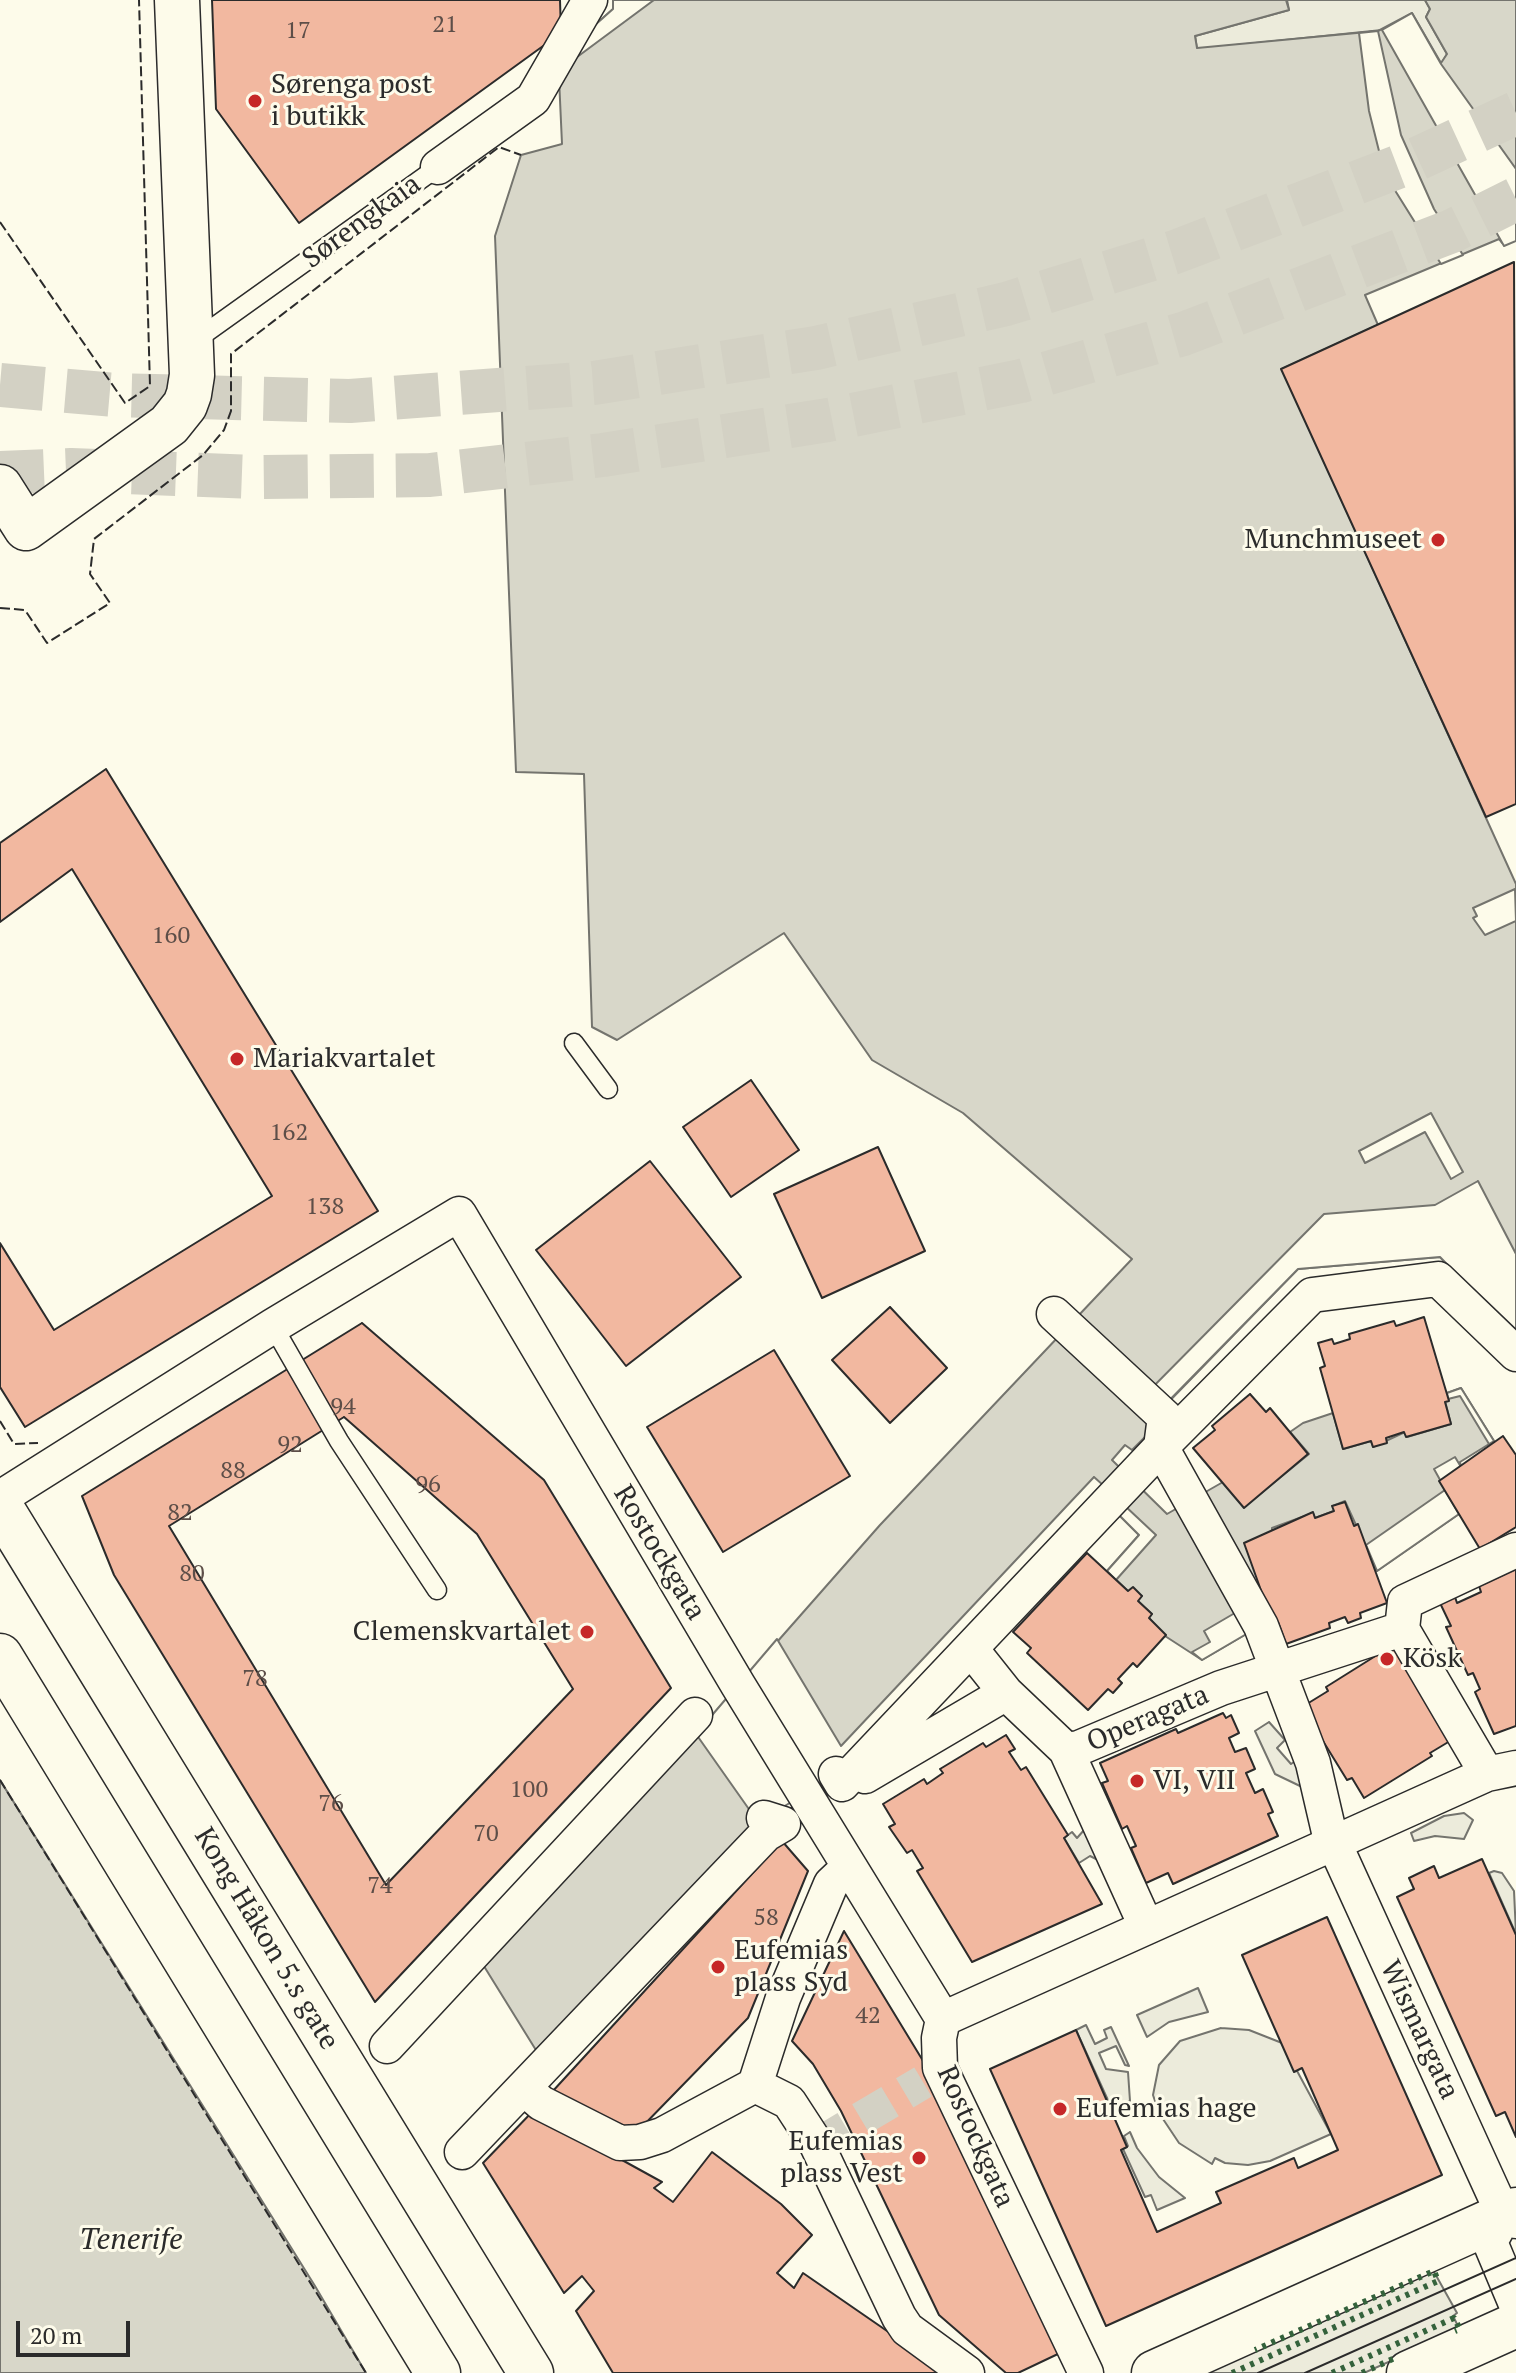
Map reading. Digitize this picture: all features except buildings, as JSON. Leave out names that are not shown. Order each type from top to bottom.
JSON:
[{"type":"main road","points":[[0,488],[19,533],[154,437],[179,414],[189,394],[191,344],[177,0]]},
{"type":"main road","name":"Kong Håkon 5.s gate","points":[[0,1506],[531,2373]]},
{"type":"main road","points":[[0,1656],[438,2373]]},
{"type":"main road","points":[[1154,2373],[1512,2216]]},
{"type":"main road","points":[[1409,2373],[1516,2325]]},
{"type":"street","name":"Sørengkaia","points":[[438,167],[533,99],[590,0]]},
{"type":"street","name":"Rostockgata","points":[[0,1498],[273,1326],[459,1214],[943,2019],[934,2081],[1086,2373]]},
{"type":"street","points":[[1006,1693],[832,1789],[971,1649],[1161,1447],[1249,1339],[1312,1295],[1438,1279],[1508,1340]]},
{"type":"street","points":[[1054,1314],[1165,1417],[1161,1447],[1261,1626],[1313,1763],[1334,1843]]},
{"type":"street","points":[[943,2019],[1146,1926],[1501,1771],[1402,1629],[1405,1602],[1516,1550]]},
{"type":"street","name":"Operagata","points":[[1146,1926],[1066,1750],[1079,1748],[1221,1688],[1402,1629]]},
{"type":"street","points":[[971,1649],[1006,1693],[1066,1750]]},
{"type":"street","points":[[387,2046],[695,1715]]},
{"type":"street","points":[[462,2152],[766,1834],[783,1824],[764,1818]]},
{"type":"street","name":"Wismargata","points":[[1334,1843],[1512,2216]]},
{"type":"street","points":[[525,2089],[541,2103],[620,2143],[640,2142],[662,2135],[755,2085],[783,1998],[831,1884],[849,1867]]},
{"type":"street","points":[[755,2085],[789,2102],[817,2145],[907,2329],[967,2373]]},
{"type":"street","points":[[1512,2216],[1490,2242],[1516,2304]]},
{"type":"lane","name":"Sørengkaia","points":[[191,344],[438,167]]},
{"type":"lane","points":[[574,1043],[608,1089]]},
{"type":"lane","points":[[273,1326],[339,1441],[437,1590]]},
{"type":"shaded area","points":[[1287,0],[1425,0],[1430,9],[1426,17],[1447,54],[1441,64],[1382,30],[1197,49],[1195,36],[1289,10]]},
{"type":"shaded area","points":[[1269,1722],[1285,1740],[1277,1748],[1291,1764],[1298,1759],[1306,1766],[1300,1786],[1275,1774],[1255,1731]]},
{"type":"shaded area","points":[[1464,1813],[1473,1820],[1464,1839],[1435,1836],[1414,1841],[1411,1833],[1444,1816]]},
{"type":"shaded area","points":[[1092,1821],[1098,1860],[1090,1856],[1079,1863],[1064,1838],[1072,1832],[1077,1838]]},
{"type":"shaded area","points":[[1489,1873],[1502,1873],[1514,1891],[1516,1934]]},
{"type":"shaded area","points":[[1198,1988],[1208,2012],[1169,2022],[1147,2037],[1137,2015]]},
{"type":"shaded area","points":[[1086,2025],[1095,2044],[1107,2038],[1104,2030],[1111,2027],[1129,2066],[1125,2065],[1116,2046],[1099,2053],[1106,2069],[1128,2072],[1130,2101],[1112,2109],[1076,2030]]},
{"type":"shaded area","points":[[1221,2028],[1249,2030],[1282,2043],[1331,2134],[1270,2161],[1248,2165],[1225,2163],[1215,2158],[1212,2164],[1179,2143],[1159,2113],[1153,2095],[1159,2065],[1180,2041]]},
{"type":"shaded area","points":[[1130,2132],[1137,2148],[1159,2177],[1185,2198],[1157,2210],[1151,2195],[1145,2197],[1123,2149],[1128,2146],[1124,2136]]},
{"type":"shaded area","points":[[1433,2270],[1457,2313],[1453,2316],[1460,2330],[1364,2373],[1200,2373]]},
{"type":"water","points":[[613,0],[1286,0],[1289,10],[1195,36],[1197,48],[1378,31],[1412,13],[1441,63],[1447,54],[1426,17],[1430,9],[1425,0],[1516,0],[1516,237],[1502,243],[1499,239],[1365,295],[1378,325],[1282,369],[1516,884],[1516,1335],[1440,1257],[1298,1269],[1153,1418],[1158,1424],[1132,1450],[1125,1445],[1112,1460],[1167,1514],[1223,1482],[1244,1507],[1309,1454],[1290,1432],[1303,1423],[1333,1413],[1343,1449],[1371,1441],[1373,1447],[1405,1432],[1407,1437],[1451,1424],[1445,1401],[1449,1400],[1447,1393],[1461,1388],[1494,1441],[1460,1462],[1461,1467],[1455,1457],[1434,1469],[1459,1514],[1377,1571],[1345,1501],[1333,1506],[1334,1511],[1315,1518],[1313,1513],[1272,1528],[1272,1619],[1202,1660],[1165,1636],[1149,1618],[1152,1614],[1138,1601],[1142,1596],[1128,1591],[1107,1571],[1139,1535],[1117,1513],[851,1764],[758,1822],[539,2055],[482,1963],[696,1734],[880,1525],[1132,1259],[963,1113],[872,1060],[784,933],[617,1040],[592,1027],[584,774],[516,772],[495,236],[521,155],[562,144],[559,78],[567,50],[613,9]]},
{"type":"water","name":"Tenerife","points":[[0,1780],[315,2286],[366,2373],[0,2373]]},
{"type":"pier","points":[[613,0],[654,0],[569,63],[567,50],[613,9]]},
{"type":"pier","points":[[1412,13],[1441,64],[1516,169],[1516,241],[1504,246],[1382,30]]},
{"type":"pier","points":[[1378,31],[1401,135],[1434,209],[1463,255],[1441,264],[1396,192],[1380,155],[1369,111],[1359,33]]},
{"type":"pier","points":[[1515,889],[1516,921],[1485,935],[1473,918],[1477,916],[1473,908]]},
{"type":"pier","points":[[1431,1113],[1463,1172],[1451,1179],[1425,1132],[1365,1163],[1359,1151]]},
{"type":"pier","points":[[1478,1181],[1516,1254],[1516,1335],[1440,1257],[1298,1269],[1152,1418],[1137,1403],[1324,1214],[1435,1205]]},
{"type":"pier","points":[[1461,1388],[1494,1441],[1489,1444],[1460,1396],[1448,1399],[1447,1393]]},
{"type":"pier","points":[[1094,1477],[1104,1486],[823,1783],[758,1822],[696,1734],[777,1639],[841,1746]]},
{"type":"pier","points":[[1445,1490],[1459,1514],[1377,1571],[1366,1545]]},
{"type":"pier","points":[[1124,1505],[1156,1535],[1116,1580],[1107,1571],[1139,1535],[1117,1513]]},
{"type":"pier","points":[[1260,1585],[1272,1619],[1202,1660],[1192,1652],[1210,1642],[1204,1631],[1240,1610]]},
{"type":"tunnel","points":[[0,385],[115,395],[350,401],[594,383],[816,348],[1006,304],[1175,252],[1408,163],[1516,113]]},
{"type":"tunnel","points":[[0,473],[71,470],[257,477],[430,475],[603,455],[828,420],[1021,381],[1183,334],[1452,231],[1516,199]]},
{"type":"tunnel","points":[[817,2145],[923,2082]]},
{"type":"tram line","points":[[1258,2373],[1516,2258]]},
{"type":"tram line","points":[[1305,2373],[1516,2279]]},
{"type":"hedge","points":[[1232,2373],[1438,2281],[1434,2271],[1255,2350]]},
{"type":"hedge","points":[[1332,2373],[1454,2318],[1460,2329],[1455,2331]]},
{"type":"hedge","points":[[1362,2373],[1397,2357]]},
{"type":"fence","points":[[0,222],[125,403],[150,386],[139,0]]},
{"type":"fence","points":[[0,608],[25,610],[47,643],[110,603],[90,574],[94,539],[203,455],[224,430],[231,411],[231,354],[499,147],[521,155]]},
{"type":"fence","points":[[0,1421],[14,1444],[38,1443]]},
{"type":"fence","points":[[0,1780],[366,2373]]},
{"type":"place","name":"Sørenga post i butikk","points":[[255,101]]},
{"type":"place","name":"Munchmuseet","points":[[1438,540]]},
{"type":"place","name":"Mariakvartalet","points":[[237,1059]]},
{"type":"place","name":"Clemenskvartalet","points":[[587,1632]]},
{"type":"place","name":"Kösk","points":[[1387,1659]]},
{"type":"place","name":"VI, VII","points":[[1137,1781]]},
{"type":"place","name":"Eufemias plass Syd","points":[[718,1967]]},
{"type":"place","name":"Eufemias hage","points":[[1060,2109]]},
{"type":"place","name":"Eufemias plass Vest","points":[[919,2158]]}]
